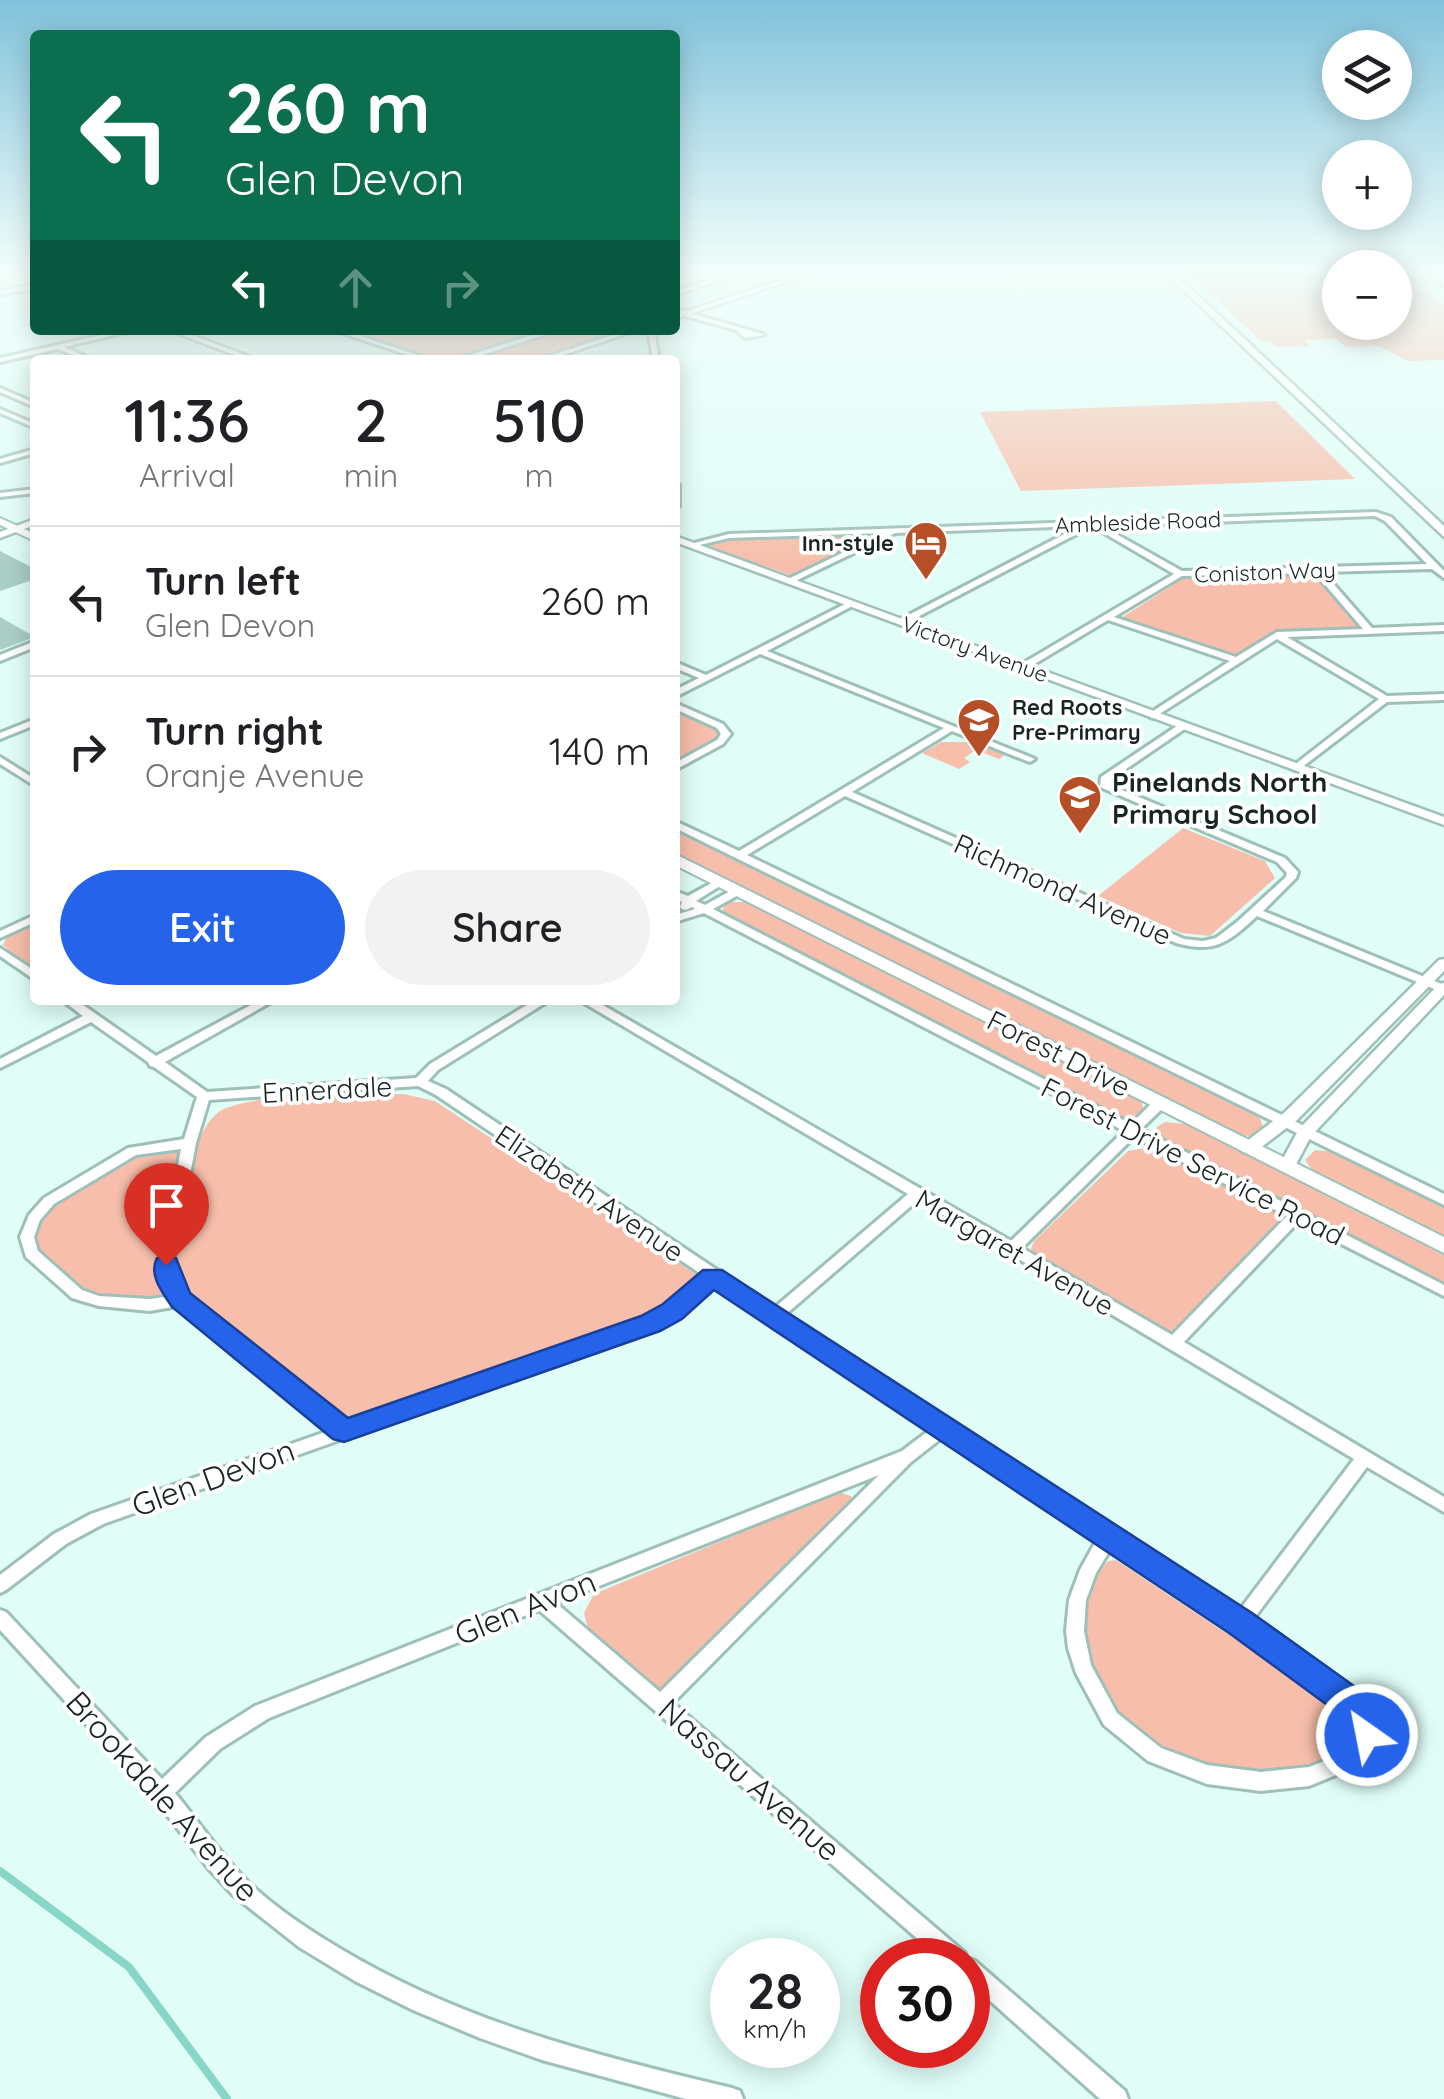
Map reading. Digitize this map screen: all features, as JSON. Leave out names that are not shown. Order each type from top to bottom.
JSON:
[{"type":"main road","points":[[1268,367],[1444,533]]},
{"type":"main road","points":[[1276,375],[1354,463],[1444,550]]},
{"type":"main road","points":[[4,527],[30,536]]},
{"type":"main road","name":"Forest Drive","points":[[680,862],[1444,1246]]},
{"type":"street","points":[[0,390],[30,403]]},
{"type":"street","points":[[0,411],[30,424]]},
{"type":"street","points":[[0,461],[30,452]]},
{"type":"street","points":[[0,495],[30,492]]},
{"type":"street","points":[[4,527],[30,516]]},
{"type":"street","name":"Ambleside Road","points":[[692,545],[718,536],[1383,516],[1434,566]]},
{"type":"street","points":[[4,527],[30,523]]},
{"type":"street","points":[[902,622],[1092,523],[1180,574]]},
{"type":"street","name":"Ambleside Road","points":[[791,582],[894,530]]},
{"type":"street","name":"Victory Avenue","points":[[680,541],[1444,821]]},
{"type":"street","points":[[1434,566],[1444,576]]},
{"type":"street","name":"Coniston Way","points":[[1022,667],[1180,574],[1434,566]]},
{"type":"street","points":[[1318,571],[1370,630]]},
{"type":"street","points":[[680,691],[852,604]]},
{"type":"street","points":[[1107,617],[1235,660]]},
{"type":"street","points":[[1154,714],[1277,635],[1444,628]]},
{"type":"street","points":[[1277,635],[1385,700],[1444,697]]},
{"type":"street","points":[[0,658],[30,646]]},
{"type":"street","points":[[759,651],[1030,759]]},
{"type":"street","points":[[680,667],[706,678]]},
{"type":"street","points":[[1298,768],[1385,700]]},
{"type":"street","points":[[680,708],[720,726],[726,734],[720,742],[680,765]]},
{"type":"street","points":[[0,736],[30,724]]},
{"type":"street","name":"Richmond Avenue","points":[[846,792],[1180,941],[1194,945],[1218,941],[1292,878],[1289,866],[1105,787],[1105,780],[1183,726]]},
{"type":"street","points":[[738,856],[951,728]]},
{"type":"street","points":[[0,760],[30,780]]},
{"type":"street","points":[[680,827],[1444,1200]]},
{"type":"street","points":[[680,907],[719,882]]},
{"type":"street","points":[[706,909],[738,891]]},
{"type":"street","name":"Forest Drive Service Road","points":[[680,907],[706,909],[1444,1291]]},
{"type":"street","points":[[1254,911],[1444,988],[1305,1133],[1286,1166]]},
{"type":"street","points":[[0,935],[30,920]]},
{"type":"street","points":[[0,951],[30,972]]},
{"type":"street","points":[[1248,1148],[1284,1122],[1444,963]]},
{"type":"street","points":[[75,1005],[204,1096],[189,1143],[166,1265],[168,1279],[181,1300],[344,1431]]},
{"type":"street","points":[[154,1062],[260,1005]]},
{"type":"street","name":"Ennerdale","points":[[204,1096],[420,1082],[434,1067],[536,1005]]},
{"type":"street","name":"Margaret Avenue","points":[[593,1005],[1174,1343],[1444,1506]]},
{"type":"street","points":[[0,1064],[91,1017]]},
{"type":"street","name":"Elizabeth Avenue","points":[[420,1082],[441,1092],[1107,1539],[1240,1623],[1356,1707],[1365,1720],[1367,1735],[1359,1748],[1335,1769],[1287,1783],[1240,1780],[1189,1770],[1146,1752],[1111,1722],[1088,1686],[1075,1644],[1074,1608],[1083,1576],[1107,1539]]},
{"type":"street","points":[[1011,1250],[1135,1132],[1160,1103]]},
{"type":"street","points":[[181,1300],[150,1305],[99,1301],[77,1294],[31,1252],[28,1237],[34,1218],[49,1201],[134,1151],[189,1143]]},
{"type":"street","points":[[776,1315],[916,1195]]},
{"type":"street","points":[[1174,1343],[1296,1216]]},
{"type":"street","name":"Glen Devon","points":[[0,1585],[76,1528],[650,1324],[672,1312],[713,1276]]},
{"type":"street","name":"Glen Avon","points":[[662,1702],[908,1456],[942,1429]]},
{"type":"street","name":"Glen Avon","points":[[162,1792],[213,1743],[262,1712],[908,1456]]},
{"type":"street","points":[[1240,1623],[1364,1459]]},
{"type":"street","name":"Nassau Avenue","points":[[541,1601],[933,1938]]},
{"type":"street","name":"Brookdale Avenue","points":[[0,1618],[162,1792],[250,1898],[346,1966],[446,2015],[518,2042],[588,2066],[732,2099]]},
{"type":"street","points":[[990,1987],[1117,2099]]},
{"type":"shaded area","points":[[1276,401],[1355,479],[1021,491],[980,412]]},
{"type":"shaded area","points":[[885,534],[796,577],[706,546],[726,539]]},
{"type":"shaded area","points":[[1317,576],[1363,625],[1361,628],[1270,636],[1234,656],[1121,618],[1182,579]]},
{"type":"shaded area","points":[[680,711],[724,731],[722,739],[680,763]]},
{"type":"shaded area","points":[[941,742],[972,742],[1005,755],[999,759],[976,750],[964,758],[970,762],[959,769],[922,753]]},
{"type":"shaded area","points":[[1183,828],[1265,861],[1275,878],[1210,936],[1181,933],[1098,896]]},
{"type":"shaded area","points":[[680,831],[1260,1118],[1264,1130],[1259,1136],[1240,1136],[680,856]]},
{"type":"shaded area","points":[[747,902],[1141,1100],[1144,1110],[1136,1120],[1118,1118],[722,914],[724,906]]},
{"type":"shaded area","points":[[30,924],[30,968],[3,945],[8,934]]},
{"type":"shaded area","points":[[333,1094],[403,1094],[435,1101],[697,1275],[695,1291],[652,1320],[369,1419],[337,1418],[195,1303],[176,1280],[175,1264],[188,1177],[202,1133],[213,1117],[226,1108],[251,1101]]},
{"type":"shaded area","points":[[1165,1122],[1186,1124],[1444,1255],[1444,1286],[1162,1141],[1156,1135],[1157,1127]]},
{"type":"shaded area","points":[[174,1147],[181,1155],[167,1294],[159,1300],[91,1296],[40,1252],[35,1237],[39,1221],[50,1205],[135,1153]]},
{"type":"shaded area","points":[[1156,1149],[1277,1211],[1282,1226],[1178,1334],[1158,1331],[1033,1256],[1031,1249],[1034,1241],[1128,1151]]},
{"type":"shaded area","points":[[1315,1150],[1336,1152],[1444,1206],[1444,1239],[1315,1174],[1305,1160]]},
{"type":"shaded area","points":[[839,1492],[851,1496],[853,1504],[666,1689],[656,1688],[589,1633],[584,1613],[594,1594]]},
{"type":"shaded area","points":[[1116,1560],[1358,1720],[1362,1736],[1328,1767],[1292,1776],[1201,1767],[1157,1747],[1110,1704],[1084,1649],[1082,1619],[1090,1590],[1108,1561]]},
{"type":"building","points":[[0,551],[30,566],[30,581],[0,591]]},
{"type":"building","points":[[0,617],[30,634],[30,639],[0,650]]},
{"type":"waterway","points":[[0,1871],[129,1967],[227,2099]]},
{"type":"place","name":"Inn-style","points":[[926,581]]},
{"type":"place","name":"Red Roots Pre-Primary","points":[[979,758]]},
{"type":"place","name":"Pinelands North Primary School","points":[[1080,835]]},
{"type":"route","points":[[166,1265],[168,1279],[181,1300],[344,1431],[650,1324],[672,1312],[713,1276],[1240,1623],[1356,1707],[1365,1720],[1367,1735]]}]
